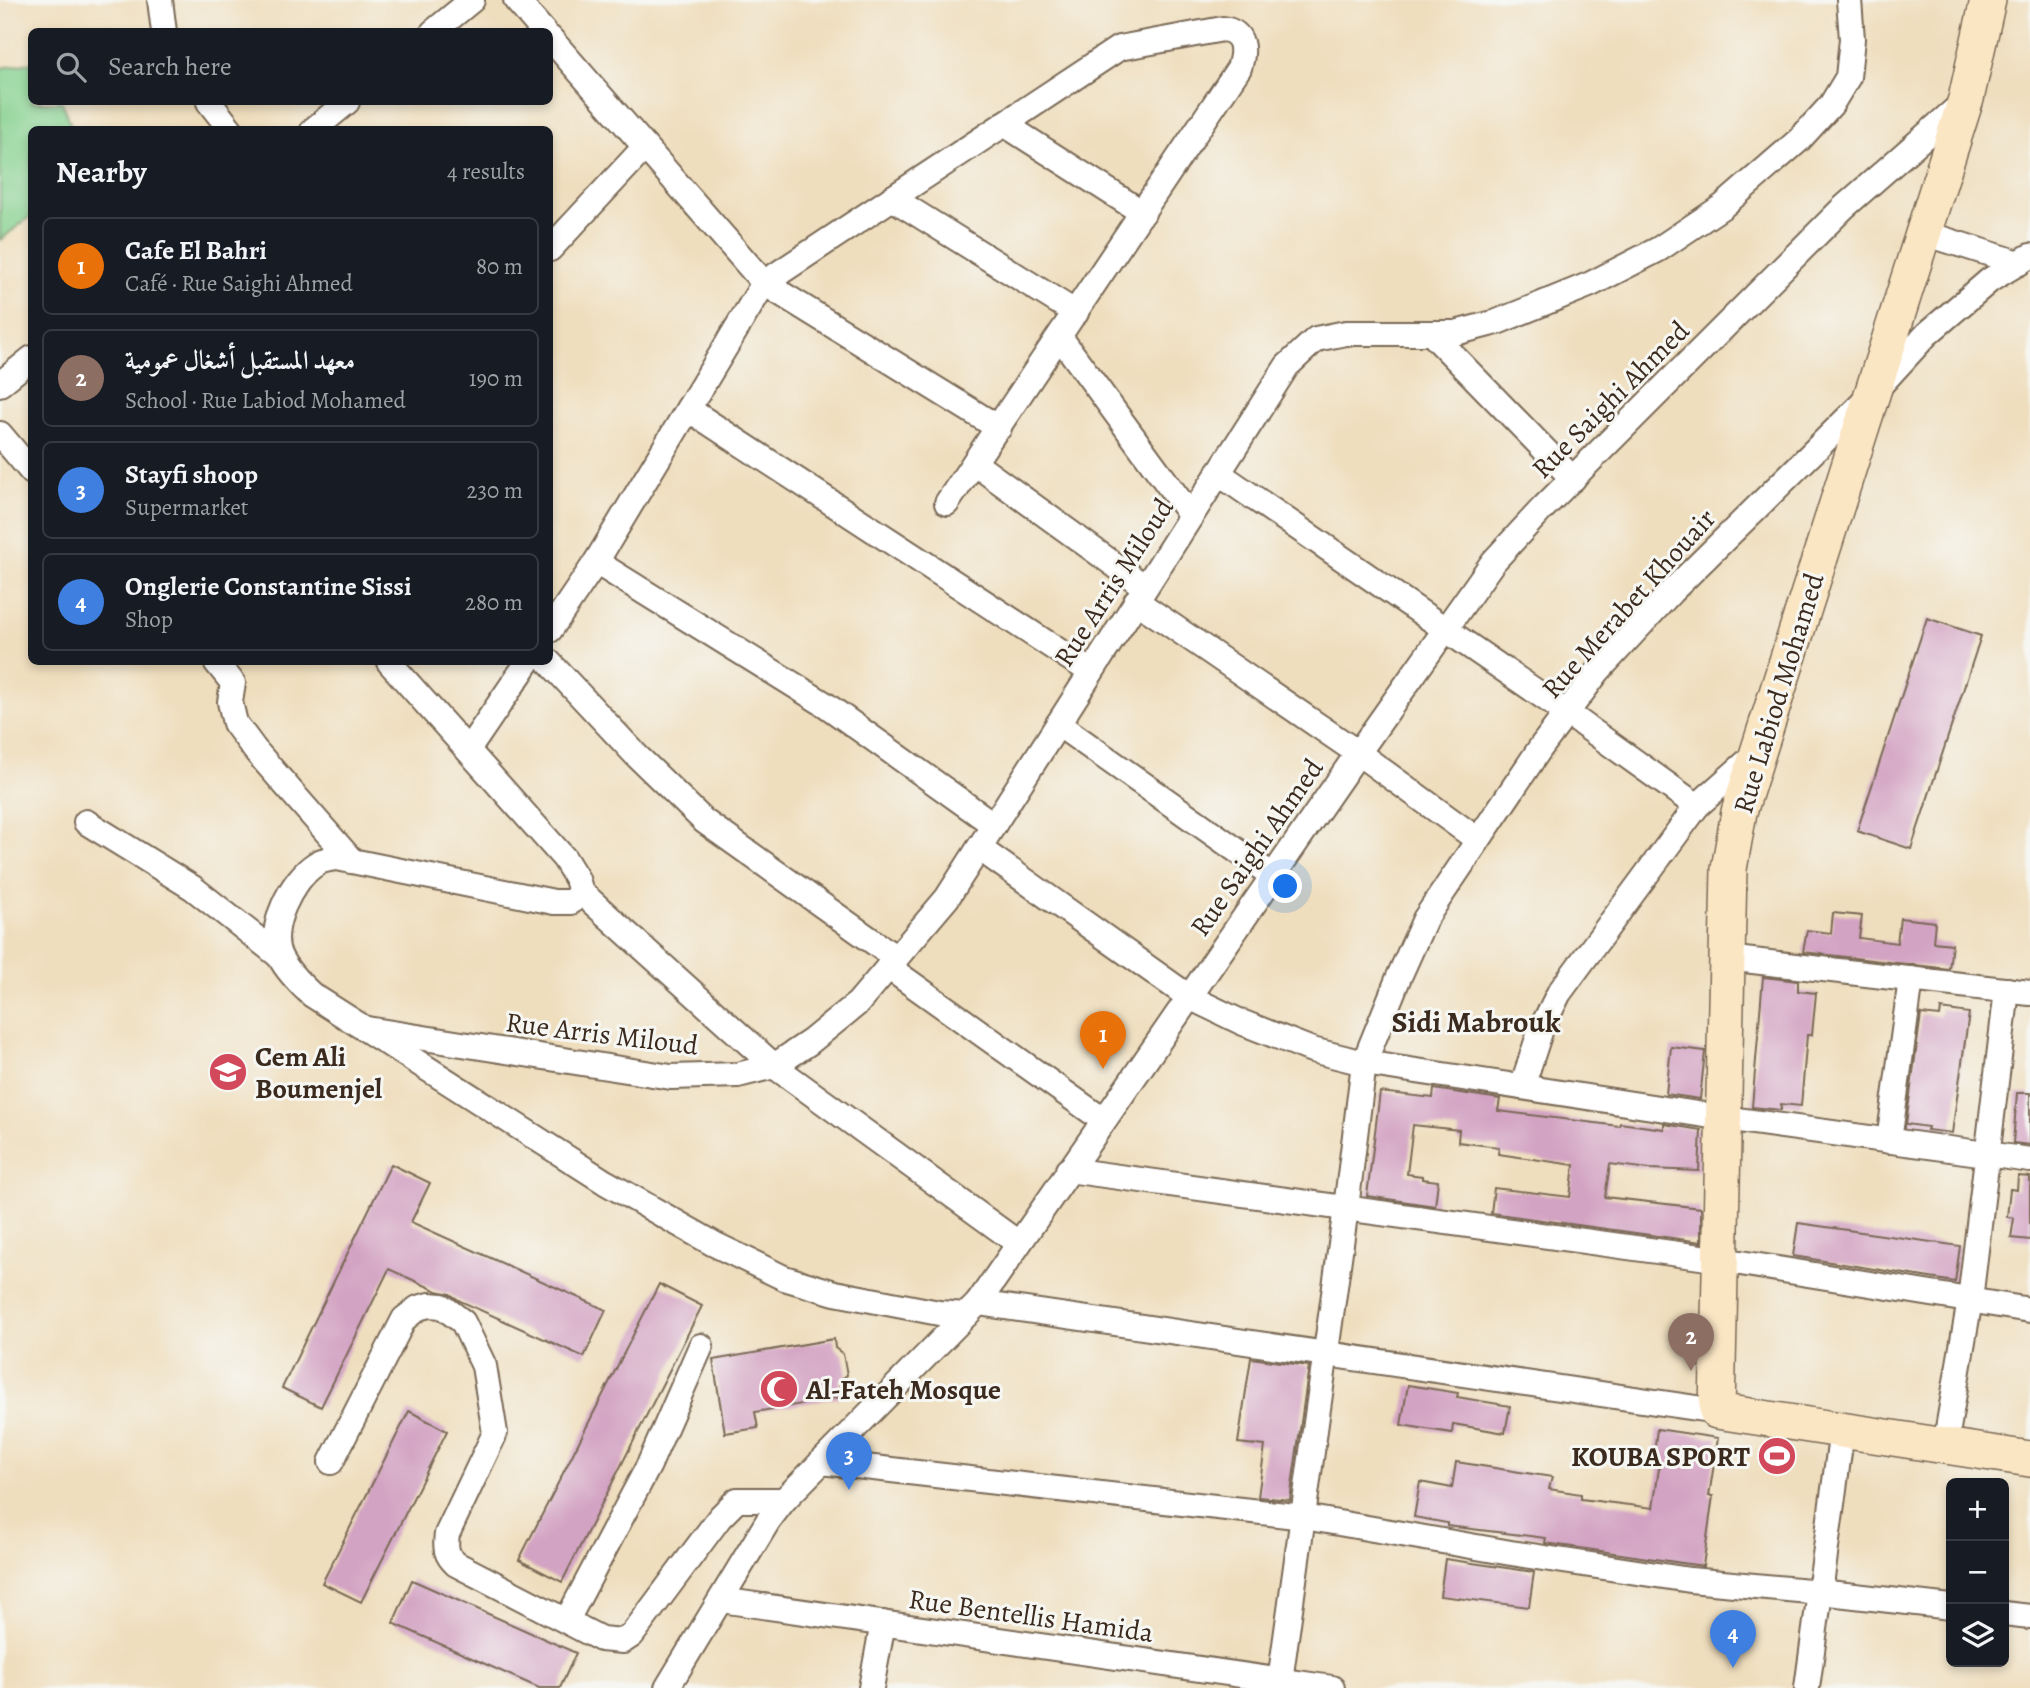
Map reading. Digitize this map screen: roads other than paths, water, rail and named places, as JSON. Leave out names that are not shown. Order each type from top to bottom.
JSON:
[{"type":"street","points":[[160,0],[164,28]]},
{"type":"street","points":[[438,28],[472,0]]},
{"type":"street","points":[[516,0],[540,28]]},
{"type":"street","name":"Rue Arris Miloud","points":[[367,1029],[671,1077],[738,1075],[774,1066],[810,1042],[858,1003],[947,898],[1287,366],[1316,340],[1346,333],[1455,333],[1497,322],[1591,284],[1660,249],[1723,206],[1799,140],[1836,96],[1848,77],[1852,39],[1850,0]]},
{"type":"street","name":"Rue Labiod Mohamed","points":[[1717,1411],[1729,869],[1739,812],[1966,99],[1988,0]]},
{"type":"street","points":[[553,625],[596,562],[764,283],[1119,48],[1223,29],[1233,31],[1240,37],[1242,46],[1243,57],[1239,68],[947,503]]},
{"type":"street","points":[[553,41],[764,283],[999,428]]},
{"type":"street","name":"Rue Saighi Ahmed","points":[[667,1688],[768,1521],[784,1500],[972,1309],[1493,562],[1843,208],[1966,99]]},
{"type":"street","points":[[211,105],[228,126]]},
{"type":"street","points":[[318,126],[343,105]]},
{"type":"street","points":[[1004,124],[1143,213]]},
{"type":"street","points":[[553,246],[645,147]]},
{"type":"street","points":[[892,198],[1076,313]]},
{"type":"street","points":[[1924,233],[2024,260]]},
{"type":"street","name":"Rue Merabet Khouair","points":[[1279,1685],[1364,1063],[1425,919],[1598,671],[1671,592],[1873,393],[1927,334],[1990,280],[2024,260]]},
{"type":"street","points":[[1431,333],[1573,479]]},
{"type":"street","points":[[1060,337],[1191,516]]},
{"type":"street","points":[[0,384],[28,362]]},
{"type":"street","points":[[688,409],[1091,672]]},
{"type":"street","points":[[0,434],[28,467]]},
{"type":"street","points":[[974,463],[1141,594],[1478,840]]},
{"type":"street","points":[[1218,473],[1567,713],[1697,806]]},
{"type":"street","points":[[596,562],[826,705],[994,825]]},
{"type":"street","points":[[218,665],[233,683],[230,702],[235,723],[255,750],[352,861]]},
{"type":"street","points":[[392,665],[564,858],[577,879],[580,892],[774,1066],[1018,1243]]},
{"type":"street","points":[[468,750],[526,665]]},
{"type":"street","points":[[552,665],[637,756],[704,821],[1103,1120]]},
{"type":"street","points":[[1058,724],[1273,876]]},
{"type":"street","points":[[1522,1087],[1541,1029],[1559,993],[1697,806],[1758,751]]},
{"type":"street","points":[[86,822],[192,888],[278,955],[296,980],[312,995],[605,1182],[714,1244],[783,1278],[835,1293],[939,1313],[972,1309],[1325,1353],[2030,1459]]},
{"type":"street","points":[[979,848],[1189,997],[1241,1022],[1312,1050],[1364,1063],[1724,1118],[2030,1160]]},
{"type":"street","points":[[278,955],[280,915],[288,895],[300,878],[317,863],[337,858],[554,902],[571,902],[580,892]]},
{"type":"street","points":[[1727,958],[2018,992],[1989,1155],[1970,1300],[1945,1446]]},
{"type":"street","points":[[1889,1141],[1911,979]]},
{"type":"street","points":[[1068,1170],[1721,1260],[2030,1310]]},
{"type":"street","points":[[331,1462],[404,1318],[418,1308],[442,1306],[463,1322],[484,1366],[495,1433],[447,1534],[448,1557],[468,1571],[601,1639],[622,1641],[632,1635],[720,1517],[737,1500],[784,1500]]},
{"type":"street","points":[[567,1620],[649,1465],[701,1346]]},
{"type":"street","points":[[1807,1688],[1842,1430]]},
{"type":"street","points":[[821,1462],[1304,1517],[1511,1553],[1690,1580],[1946,1606]]},
{"type":"street","name":"Rue Bentellis Hamida","points":[[721,1600],[1279,1685],[1332,1688]]},
{"type":"street","points":[[2009,1615],[2030,1617]]},
{"type":"street","points":[[871,1688],[883,1623]]},
{"type":"place","name":"Cafe El Bahri","points":[[1103,1069]]},
{"type":"place","name":"Cem Ali Boumenjel","points":[[228,1072]]},
{"type":"place","name":"معهد المستقبل أشغال عمومية","points":[[1691,1371]]},
{"type":"place","name":"Al-Fateh Mosque","points":[[779,1389]]},
{"type":"place","name":"KOUBA SPORT","points":[[1777,1456]]},
{"type":"place","name":"Stayfi shoop","points":[[849,1490]]},
{"type":"place","name":"Onglerie Constantine Sissi","points":[[1733,1668]]},
{"type":"district","name":"Sidi Mabrouk","points":[[1476,1022]]}]
